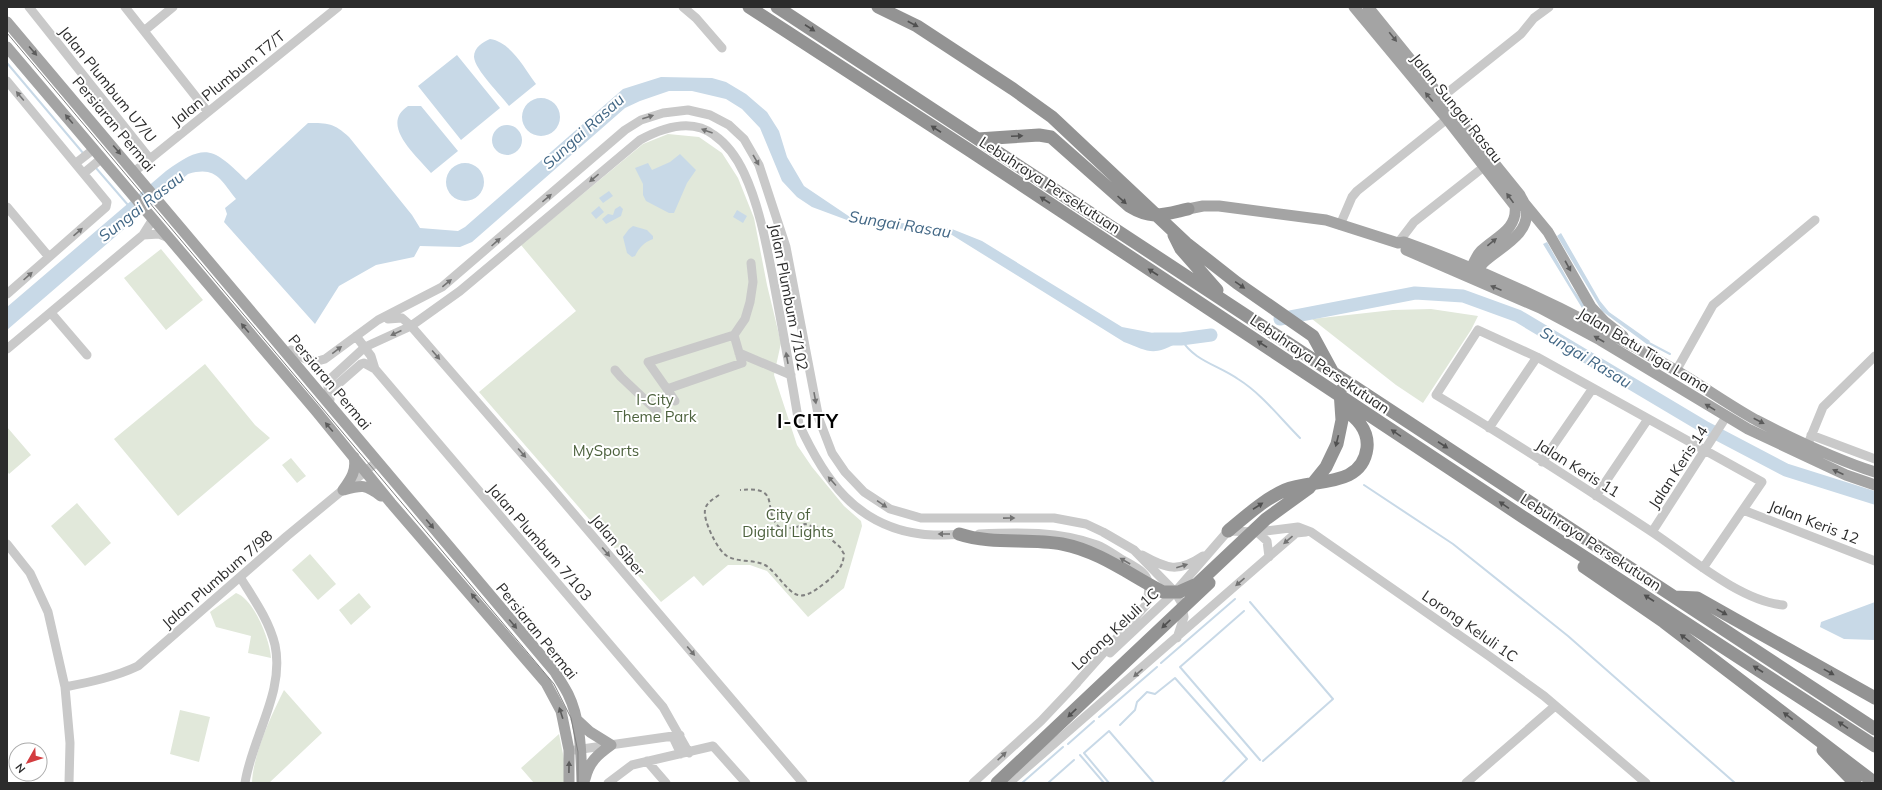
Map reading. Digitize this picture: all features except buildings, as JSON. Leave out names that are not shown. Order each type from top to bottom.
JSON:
[{"type":"highway","name":"Lebuhraya Persekutuan","points":[[749,7],[1526,519],[1875,746]]},
{"type":"highway","name":"Lebuhraya Persekutuan","points":[[777,7],[1875,729]]},
{"type":"highway","points":[[878,7],[917,26],[1013,89],[1052,117],[1186,243],[1238,283],[1313,336],[1337,383],[1342,403],[1342,420],[1337,444],[1326,467],[1309,488],[1266,519],[1206,576],[1187,590],[1179,592],[1163,592],[1107,560],[1078,548],[1060,544],[973,539],[959,534]]},
{"type":"highway","points":[[978,139],[1039,134],[1051,137],[1129,206],[1140,212],[1150,216],[1188,209]]},
{"type":"highway","points":[[1188,209],[1178,221],[1173,233],[1174,239],[1201,273],[1235,308]]},
{"type":"highway","points":[[1228,531],[1252,510],[1285,490],[1343,478],[1359,468],[1366,457],[1368,441],[1365,430],[1356,417],[1324,395],[1294,365]]},
{"type":"highway","points":[[997,783],[1040,744],[1294,499]]},
{"type":"highway","points":[[1526,519],[1586,568],[1664,622],[1875,782]]},
{"type":"highway","points":[[1673,596],[1696,598],[1869,691],[1875,698]]},
{"type":"highway","points":[[1807,731],[1855,783]]},
{"type":"main road","name":"Jalan Sungai Rasau","points":[[1354,7],[1485,166],[1515,206],[1515,219],[1505,232],[1480,252]]},
{"type":"main road","name":"Jalan Sungai Rasau","points":[[1368,7],[1442,97],[1548,232],[1591,307],[1604,321],[1644,353]]},
{"type":"main road","name":"Persiaran Permai","points":[[7,22],[329,398],[346,425],[555,672],[568,694],[576,719],[581,748],[583,783]]},
{"type":"main road","name":"Persiaran Permai","points":[[7,47],[354,457],[370,468],[391,503],[546,683],[561,711],[569,750],[569,783]]},
{"type":"main road","points":[[1473,273],[1522,229],[1526,217],[1525,204]]},
{"type":"main road","name":"Jalan Batu Tiga Lama","points":[[1188,209],[1203,206],[1219,206],[1326,220],[1398,243],[1404,242],[1452,259],[1473,273],[1600,340],[1726,417],[1803,456],[1846,475],[1875,485]]},
{"type":"main road","points":[[166,209],[199,239],[329,398],[342,427],[370,468],[403,501],[416,508]]},
{"type":"main road","name":"Jalan Batu Tiga Lama","points":[[1398,243],[1402,248],[1509,284],[1556,306],[1676,371],[1756,420],[1810,440],[1850,464],[1875,472]]},
{"type":"main road","points":[[1473,273],[1480,252]]},
{"type":"main road","points":[[1452,259],[1464,258],[1480,252]]},
{"type":"main road","points":[[1495,254],[1494,261],[1496,270],[1509,284]]},
{"type":"main road","points":[[344,490],[353,476],[356,463],[354,457]]},
{"type":"main road","points":[[344,490],[361,485],[368,487],[391,503]]},
{"type":"main road","points":[[576,719],[594,735],[611,745],[593,759],[588,766],[583,783]]},
{"type":"street","name":"Jalan Plumbum U7/U","points":[[29,7],[150,159]]},
{"type":"street","points":[[125,7],[208,112]]},
{"type":"street","points":[[144,31],[173,7]]},
{"type":"street","name":"Jalan Plumbum T7/T","points":[[137,175],[150,159],[338,7]]},
{"type":"street","points":[[683,7],[696,18],[722,48]]},
{"type":"street","points":[[1442,97],[1521,34],[1534,18],[1548,7]]},
{"type":"street","points":[[7,81],[107,202],[106,206],[7,294]]},
{"type":"street","name":"Jalan Plumbum 7/102","points":[[291,350],[308,361],[320,361],[325,359],[378,320],[442,287],[625,130],[641,120],[663,112],[688,110],[710,115],[729,125],[744,139],[759,165],[786,247],[793,277],[819,419],[832,453],[845,472],[864,492],[890,509],[921,518],[1039,518],[1069,520],[1086,524],[1134,550],[1175,592]]},
{"type":"street","points":[[1340,225],[1352,197],[1357,191],[1447,120]]},
{"type":"street","name":"Jalan Plumbum 7/102","points":[[329,398],[330,379],[365,348],[411,326],[460,291],[640,140],[659,130],[675,126],[689,127],[713,134],[728,147],[744,173],[756,208],[769,261],[802,430],[828,477],[846,497],[867,515],[896,529],[922,534],[1041,533],[1066,536],[1098,545],[1136,568],[1149,581],[1150,590],[1146,605],[1074,686]]},
{"type":"street","points":[[76,163],[94,149]]},
{"type":"street","points":[[84,173],[102,158]]},
{"type":"street","points":[[1398,243],[1414,222],[1485,166]]},
{"type":"street","points":[[756,208],[771,200]]},
{"type":"street","points":[[7,207],[49,257]]},
{"type":"street","points":[[7,349],[143,235],[151,218]]},
{"type":"street","points":[[1676,371],[1713,305],[1816,220]]},
{"type":"street","points":[[143,235],[159,234],[169,238]]},
{"type":"street","points":[[675,401],[648,362],[734,335],[745,319],[750,302],[753,282],[751,264]]},
{"type":"street","points":[[51,313],[87,355]]},
{"type":"street","points":[[378,320],[397,317],[402,318],[411,326]]},
{"type":"street","name":"Jalan Siber","points":[[411,326],[551,487],[803,783]]},
{"type":"street","name":"Jalan Keris 11","points":[[1537,357],[1482,330],[1478,330],[1436,394],[1652,532],[1704,568],[1742,591],[1757,598],[1783,605]]},
{"type":"street","points":[[667,389],[742,363],[734,335]]},
{"type":"street","name":"Jalan Plumbum 7/103","points":[[356,336],[371,356],[375,369],[664,707],[685,754]]},
{"type":"street","points":[[739,353],[791,375]]},
{"type":"street","points":[[1803,456],[1823,407],[1875,356]]},
{"type":"street","points":[[1489,428],[1537,357],[1648,419],[1706,448],[1762,482],[1704,568]]},
{"type":"street","points":[[329,398],[361,364],[364,363],[375,369]]},
{"type":"street","points":[[615,370],[657,411]]},
{"type":"street","points":[[1542,462],[1593,388]]},
{"type":"street","name":"Jalan Keris 14","points":[[1652,532],[1726,417]]},
{"type":"street","points":[[1596,496],[1648,419]]},
{"type":"street","points":[[1810,440],[1875,458]]},
{"type":"street","name":"Jalan Plumbum 7/98","points":[[65,687],[100,680],[138,666],[240,577],[370,468]]},
{"type":"street","name":"Jalan Keris 12","points":[[1743,510],[1875,561]]},
{"type":"street","points":[[1228,531],[1257,532],[1298,527],[1311,532]]},
{"type":"street","name":"Lorong Keluli 1C","points":[[974,783],[1041,721],[1074,686],[1175,592],[1228,531]]},
{"type":"street","points":[[1257,532],[1267,541],[1269,557]]},
{"type":"street","points":[[1009,783],[1178,638],[1296,533],[1311,532]]},
{"type":"street","name":"Lorong Keluli 1C","points":[[1311,532],[1489,656],[1555,706],[1646,783]]},
{"type":"street","points":[[7,544],[30,573],[48,612],[65,687],[70,743],[69,783]]},
{"type":"street","points":[[1134,550],[1162,566],[1177,568],[1193,563],[1216,546]]},
{"type":"street","points":[[240,577],[266,622],[274,644],[277,663],[275,685],[248,767],[245,783]]},
{"type":"street","points":[[1175,592],[1181,602],[1184,617],[1178,638]]},
{"type":"street","points":[[1466,783],[1555,706]]},
{"type":"street","points":[[569,750],[677,736]]},
{"type":"street","points":[[608,783],[632,765],[685,754],[713,746],[746,783]]},
{"type":"street","points":[[648,761],[666,783]]},
{"type":"green space","name":"I-City Theme Park","points":[[668,134],[699,137],[722,153],[738,178],[754,218],[767,285],[781,343],[774,375],[797,445],[812,467],[844,506],[861,521],[862,526],[844,588],[808,617],[767,571],[750,565],[728,565],[703,586],[694,576],[661,602],[479,392],[576,311],[521,245],[643,144]]},
{"type":"green space","points":[[161,249],[203,300],[166,330],[124,278]]},
{"type":"green space","points":[[1431,309],[1478,316],[1471,330],[1423,403],[1396,385],[1312,319],[1393,310]]},
{"type":"green space","points":[[205,364],[255,425],[270,438],[178,516],[114,439]]},
{"type":"green space","points":[[7,427],[31,455],[9,474],[7,471]]},
{"type":"green space","points":[[291,458],[306,476],[297,483],[282,465]]},
{"type":"green space","points":[[77,503],[111,543],[85,566],[51,526]]},
{"type":"green space","points":[[310,554],[336,584],[318,600],[292,570]]},
{"type":"green space","points":[[236,593],[243,597],[255,611],[268,641],[271,658],[248,653],[251,636],[216,627],[210,612]]},
{"type":"green space","points":[[359,593],[371,607],[351,625],[339,610]]},
{"type":"green space","points":[[284,690],[322,733],[269,783],[252,783],[259,748],[268,723]]},
{"type":"green space","points":[[180,710],[210,717],[199,762],[170,754]]},
{"type":"green space","points":[[559,734],[564,759],[564,783],[534,783],[521,768]]},
{"type":"water","points":[[490,39],[498,41],[511,50],[536,84],[509,106],[483,75],[475,62],[474,53],[477,48],[482,43]]},
{"type":"water","points":[[457,55],[500,108],[461,140],[418,86]]},
{"type":"water","points":[[661,77],[712,78],[726,82],[746,94],[767,112],[779,131],[787,157],[804,186],[850,217],[952,229],[982,241],[1122,327],[1169,336],[1175,344],[1160,350],[1149,351],[1124,342],[952,235],[855,223],[812,207],[797,197],[782,181],[760,128],[742,109],[726,99],[692,91],[669,91],[625,108],[472,242],[460,247],[420,246],[414,257],[376,265],[339,286],[315,324],[224,222],[227,214],[225,208],[236,199],[216,176],[211,173],[197,172],[188,174],[7,330],[7,307],[166,171],[191,156],[200,153],[217,155],[246,180],[308,123],[321,123],[335,126],[349,137],[412,215],[420,228],[458,231],[465,227],[623,89]]},
{"type":"water","points":[[541,98],[554,104],[560,117],[554,130],[541,136],[528,130],[522,117],[528,104]]},
{"type":"water","points":[[408,106],[421,106],[458,151],[431,173],[403,140],[399,131],[397,122],[400,114]]},
{"type":"water","points":[[507,125],[518,129],[522,140],[518,151],[507,155],[496,151],[492,140],[496,129]]},
{"type":"water","points":[[680,154],[696,170],[687,183],[674,213],[669,213],[646,201],[643,195],[643,184],[635,168],[648,163],[652,170],[670,162]]},
{"type":"water","points":[[461,163],[469,163],[479,168],[483,175],[483,189],[479,196],[469,201],[461,201],[451,196],[449,193],[446,186],[446,178],[451,168],[454,166]]},
{"type":"water","points":[[609,191],[613,196],[603,203],[599,198]]},
{"type":"water","points":[[599,206],[604,212],[596,219],[591,213]]},
{"type":"water","points":[[620,206],[623,209],[621,216],[606,224],[602,219],[608,214],[613,215],[615,209]]},
{"type":"water","points":[[737,210],[747,216],[743,223],[733,217]]},
{"type":"water","points":[[633,226],[647,230],[653,236],[653,239],[644,244],[635,256],[632,257],[627,253],[623,237]]},
{"type":"water","points":[[1561,233],[1600,301],[1609,312],[1650,341],[1648,345],[1602,311],[1557,236]]},
{"type":"water","points":[[1547,242],[1572,287],[1590,313],[1588,317],[1585,315],[1543,244]]},
{"type":"water","points":[[1875,602],[1875,640],[1844,639],[1820,627],[1821,622]]},
{"type":"waterway","points":[[7,63],[83,153]]},
{"type":"waterway","points":[[96,168],[128,205]]},
{"type":"waterway","name":"Sungai Rasau","points":[[1280,319],[1415,293],[1463,296],[1518,316],[1706,428],[1786,470],[1875,498]]},
{"type":"waterway","name":"Sungai Rasau","points":[[1154,339],[1181,339],[1211,335]]},
{"type":"waterway","points":[[1181,339],[1199,358],[1230,374],[1247,385],[1300,438]]},
{"type":"waterway","points":[[1649,343],[1670,354]]},
{"type":"waterway","points":[[1364,485],[1453,544],[1568,636],[1735,783]]},
{"type":"waterway","points":[[1161,663],[1235,599]]},
{"type":"waterway","points":[[1250,602],[1333,699],[1263,761]]},
{"type":"waterway","points":[[1244,611],[1180,667],[1260,760]]},
{"type":"waterway","points":[[1099,717],[1157,667]]},
{"type":"waterway","points":[[1120,725],[1135,710],[1137,702],[1147,692],[1155,694],[1175,678],[1247,759],[1222,783]]},
{"type":"waterway","points":[[1068,744],[1094,721]]},
{"type":"waterway","points":[[1109,783],[1084,753],[1109,731],[1154,783]]},
{"type":"waterway","points":[[1022,783],[1063,747]]},
{"type":"waterway","points":[[1080,755],[1104,783]]},
{"type":"waterway","points":[[1048,783],[1074,760]]},
{"type":"tram line","points":[[7,33],[554,684],[571,718],[578,752],[578,783]]},
{"type":"railway","points":[[719,495],[707,505],[705,515],[706,521],[719,548],[727,556],[736,560],[756,562],[765,565],[788,589],[798,595],[809,593],[836,574],[842,563],[844,554],[840,547],[818,528],[805,524],[794,528],[780,528],[774,521],[767,495],[754,490],[740,490]]},
{"type":"district","name":"I-CITY","points":[[808,421]]},
{"type":"park label","name":"MySports","points":[[606,450]]},
{"type":"park label","name":"City of Digital Lights","points":[[788,522]]}]
